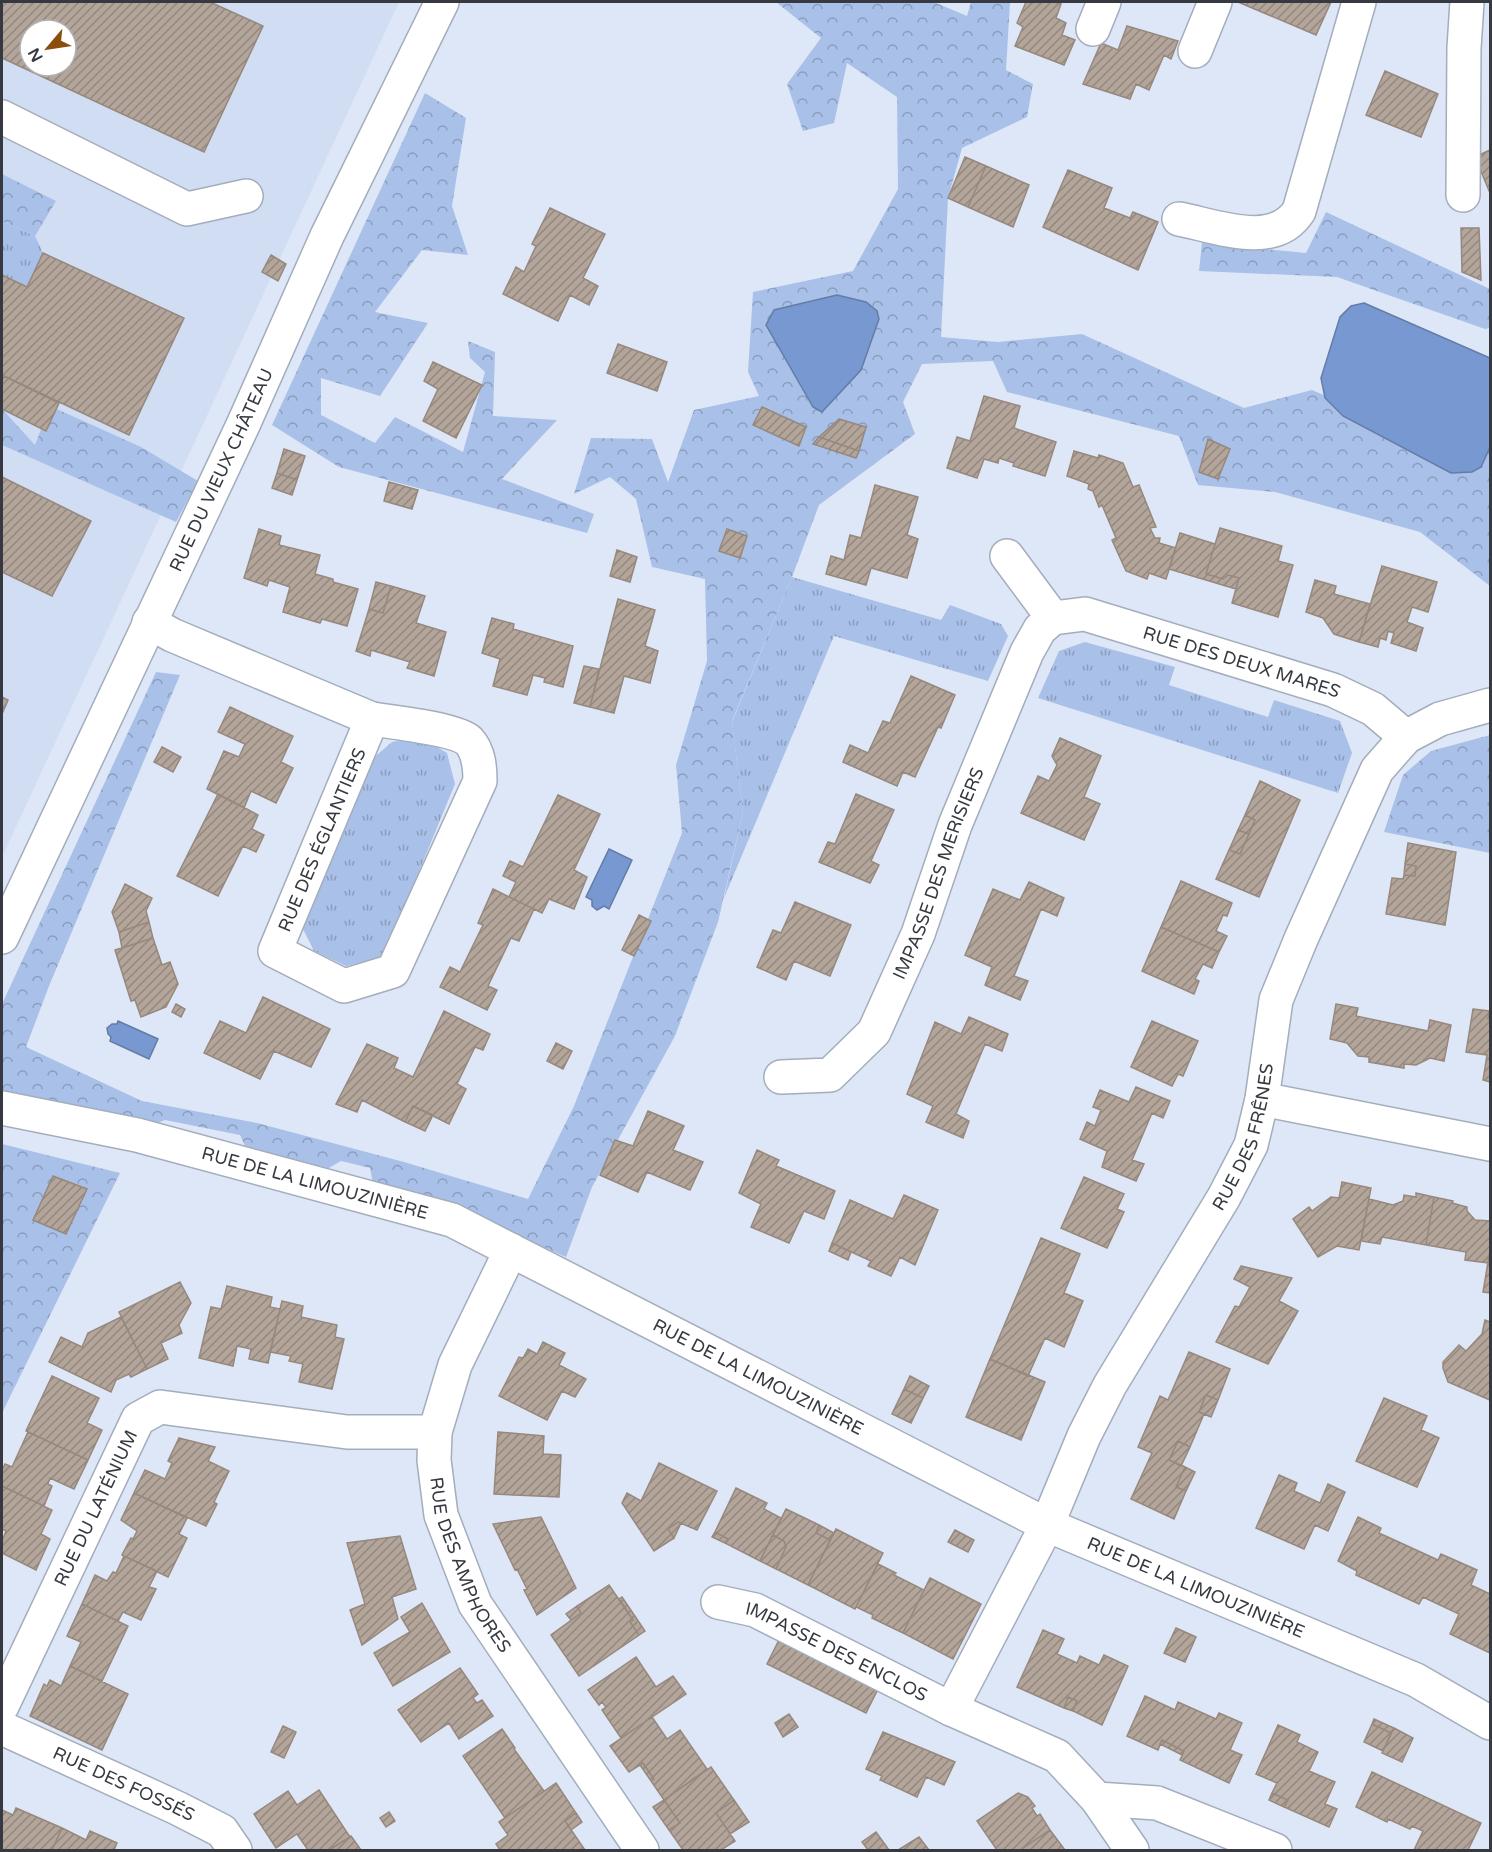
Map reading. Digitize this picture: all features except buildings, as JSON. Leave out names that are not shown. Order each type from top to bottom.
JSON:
[{"type":"street","name":"RUE DU VIEUX CHÂTEAU","points":[[2,938],[243,425],[327,236],[442,2]]},
{"type":"street","points":[[1195,51],[1215,2]]},
{"type":"street","points":[[1179,219],[1253,234],[1267,233],[1285,227],[1294,219],[1299,211],[1359,2]]},
{"type":"street","points":[[1463,195],[1467,6]]},
{"type":"street","points":[[2,117],[187,209],[246,196]]},
{"type":"street","points":[[1007,556],[1053,618]]},
{"type":"street","name":"RUE DES DEUX MARES","points":[[1053,618],[1085,614],[1333,690],[1373,709],[1406,737]]},
{"type":"street","name":"IMPASSE DES MERISIERS","points":[[781,1077],[830,1075],[874,1032],[918,934],[955,825],[1027,652],[1040,629],[1053,618]]},
{"type":"street","name":"RUE DES ÉGLANTIERS","points":[[149,622],[172,635],[372,719],[438,729],[468,741],[480,761],[480,781],[393,971],[344,986],[275,951],[372,719]]},
{"type":"street","points":[[1406,737],[1440,719],[1491,705]]},
{"type":"street","name":"RUE DES FRÊNES","points":[[951,1709],[1047,1525],[1084,1437],[1110,1386],[1224,1197],[1251,1145],[1262,1099],[1276,1000],[1300,939],[1377,770],[1406,737]]},
{"type":"street","points":[[1262,1099],[1491,1144]]},
{"type":"street","name":"RUE DE LA LIMOUZINIÈRE","points":[[2,1108],[137,1135],[452,1220],[1047,1525],[1416,1680],[1491,1723]]},
{"type":"street","name":"RUE DES AMPHORES","points":[[512,1250],[455,1365],[435,1432],[434,1460],[441,1515],[475,1604],[642,1851]]},
{"type":"street","name":"RUE DU LATÉNIUM","points":[[2,1706],[138,1419],[160,1407],[347,1432],[435,1432]]},
{"type":"street","name":"IMPASSE DES ENCLOS","points":[[718,1602],[755,1610],[951,1709],[1057,1756],[1097,1799],[1132,1851]]},
{"type":"street","name":"RUE DES FOSSÉS","points":[[2,1728],[186,1812],[222,1832],[235,1851]]},
{"type":"street","points":[[1097,1799],[1157,1803],[1275,1851]]},
{"type":"shaded area","points":[[2,2],[399,2],[2,857]]},
{"type":"shaded area","points":[[837,295],[866,302],[877,311],[879,319],[861,370],[822,412],[813,407],[766,325],[774,310]]},
{"type":"shaded area","points":[[1364,303],[1490,358],[1490,447],[1481,467],[1472,472],[1451,473],[1343,416],[1325,398],[1321,378],[1340,317],[1351,306]]},
{"type":"shaded area","points":[[609,849],[632,860],[609,909],[604,906],[597,910],[592,906],[592,900],[586,897]]},
{"type":"shaded area","points":[[118,1021],[158,1039],[149,1059],[110,1041],[111,1037],[107,1028],[112,1024],[117,1024]]},
{"type":"green space","points":[[776,2],[934,2],[967,16],[971,2],[1010,2],[1006,70],[1033,84],[1027,117],[962,148],[948,198],[941,337],[998,342],[1082,334],[1244,408],[1312,390],[1464,455],[1490,390],[1490,586],[1420,532],[1275,492],[1198,485],[1179,436],[1007,392],[993,361],[922,364],[903,402],[915,434],[819,505],[792,577],[732,721],[743,812],[718,922],[675,1036],[592,1187],[566,1257],[500,1228],[374,1188],[370,1168],[341,1161],[322,1172],[247,1150],[240,1135],[165,1120],[152,1125],[2,1093],[2,1004],[156,672],[180,675],[49,986],[26,1047],[142,1101],[257,1123],[404,1162],[528,1199],[574,1106],[682,833],[676,765],[707,661],[705,579],[652,567],[636,499],[610,477],[574,494],[591,438],[652,439],[668,482],[694,410],[759,396],[748,372],[753,292],[853,271],[898,189],[897,97],[847,63],[834,123],[803,131],[787,84],[821,38]]},
{"type":"green space","points":[[425,93],[466,118],[452,206],[468,255],[422,250],[375,312],[428,323],[380,396],[321,378],[321,415],[375,443],[395,417],[463,452],[485,372],[470,358],[468,341],[495,352],[493,416],[557,420],[502,479],[594,514],[587,533],[339,467],[272,425]]},
{"type":"green space","points":[[2,174],[56,201],[35,236],[2,221]]},
{"type":"green space","points":[[1326,212],[1490,289],[1490,328],[1485,329],[1337,277],[1199,271],[1202,243],[1306,253]]},
{"type":"green space","points":[[2,221],[35,236],[43,253],[27,287],[2,275]]},
{"type":"green space","points":[[50,406],[141,447],[198,481],[176,522],[2,445],[2,409],[35,445]]},
{"type":"green space","points":[[792,577],[941,620],[950,605],[1001,624],[1008,636],[988,681],[834,636],[724,898],[743,812],[732,722]]},
{"type":"green space","points":[[1085,642],[1175,667],[1169,685],[1268,717],[1274,700],[1340,721],[1352,753],[1338,793],[1038,698],[1059,651]]},
{"type":"green space","points":[[1490,735],[1490,853],[1384,832],[1403,775],[1431,751]]},
{"type":"green space","points":[[420,737],[447,753],[455,784],[389,944],[379,958],[346,966],[314,951],[302,927],[371,760],[392,742]]},
{"type":"green space","points":[[2,1144],[120,1173],[2,1413]]}]
